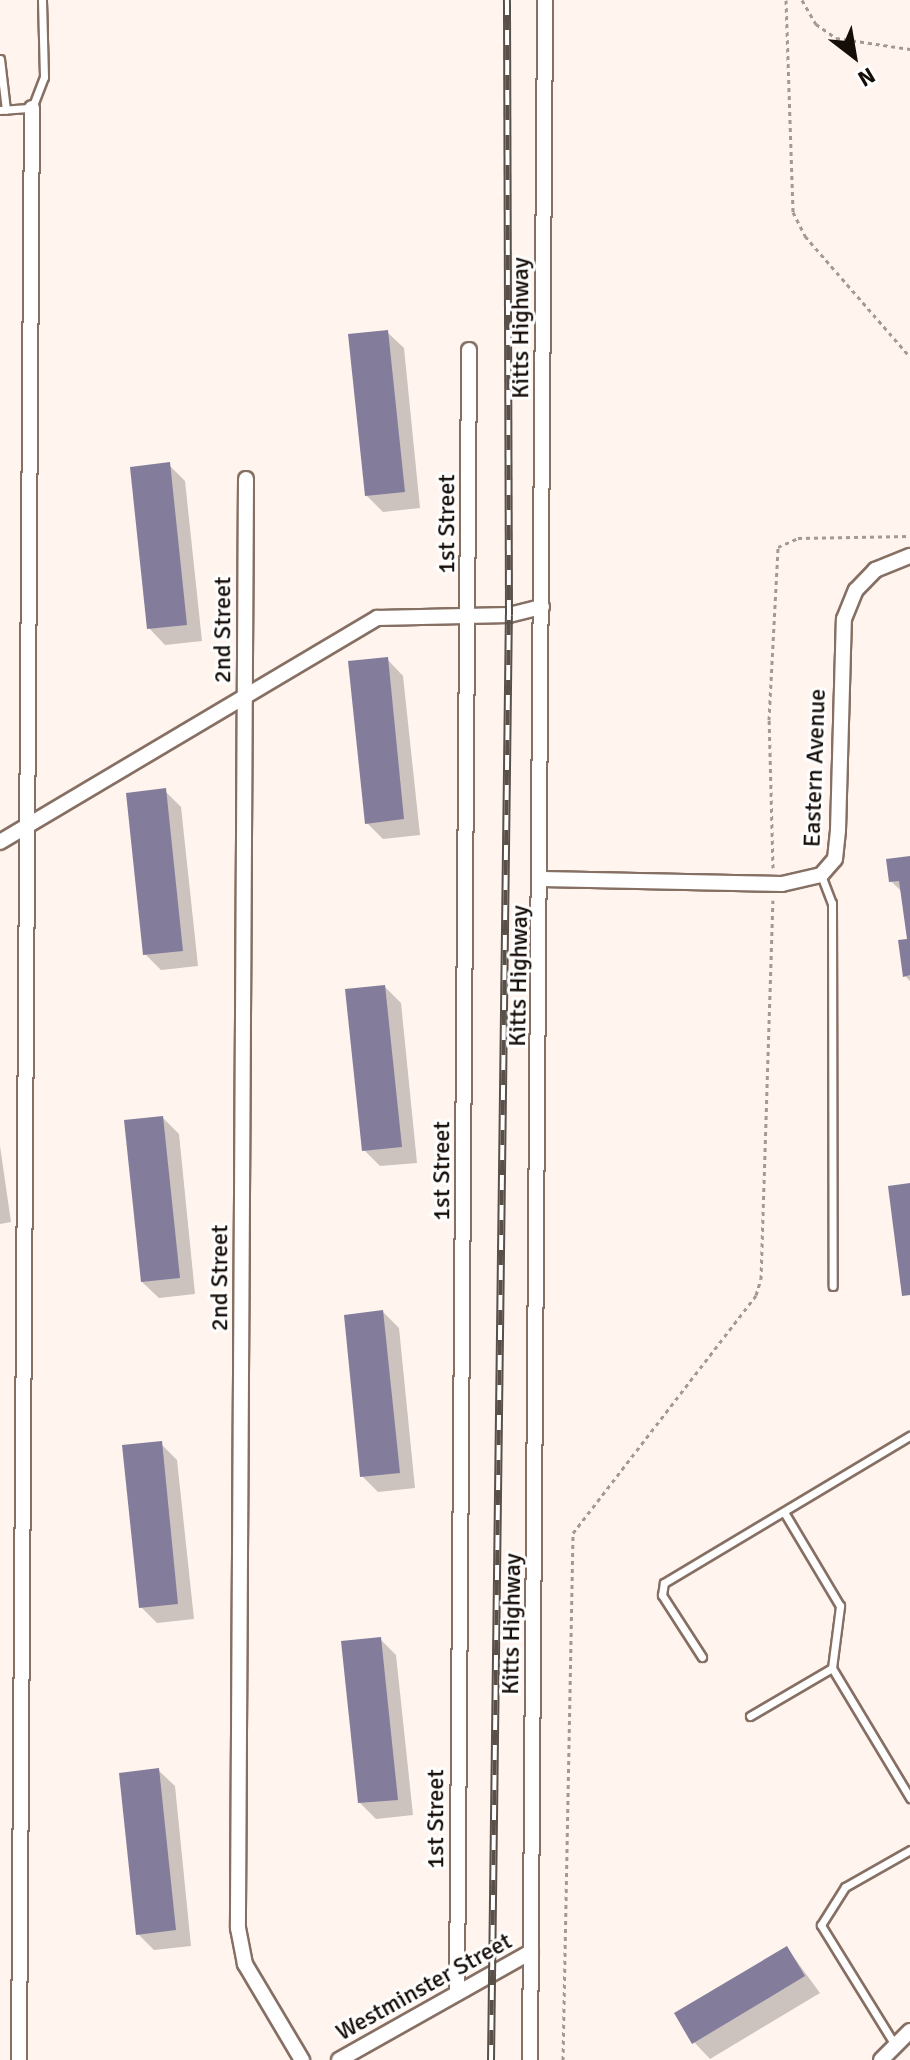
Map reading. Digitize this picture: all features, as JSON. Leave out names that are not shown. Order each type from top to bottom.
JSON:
[{"type":"street","name":"Kitts Highway","points":[[530,2060],[542,879],[545,0]]},
{"type":"street","points":[[19,2060],[32,108]]},
{"type":"street","name":"1st Street","points":[[457,1993],[469,350]]},
{"type":"street","name":"2nd Street","points":[[246,479],[238,1928],[245,1964],[302,2060]]},
{"type":"street","name":"Eastern Avenue","points":[[542,879],[774,884],[804,883],[821,875],[835,859],[838,830],[844,619],[856,590],[875,570],[910,556]]},
{"type":"street","points":[[0,842],[245,692],[377,618],[509,615],[542,607]]},
{"type":"street","name":"Westminster Street","points":[[339,2060],[531,1952]]},
{"type":"street","points":[[881,2060],[910,2031]]},
{"type":"lane","points":[[0,59],[3,110],[32,108],[44,77],[42,0]]},
{"type":"lane","points":[[821,875],[832,903],[833,1286]]},
{"type":"lane","points":[[702,1657],[662,1595],[664,1583],[910,1436]]},
{"type":"lane","points":[[784,1512],[840,1606],[832,1668],[910,1798]]},
{"type":"lane","points":[[750,1716],[832,1668]]},
{"type":"lane","points":[[895,2045],[821,1925],[845,1887],[910,1850]]},
{"type":"path","points":[[786,0],[793,212],[805,236],[910,357]]},
{"type":"path","points":[[802,0],[816,24],[836,38],[910,49]]},
{"type":"path","points":[[563,2060],[573,1533],[756,1295],[761,1279],[774,884],[769,720],[778,547],[798,538],[910,536]]},
{"type":"building","points":[[388,330],[405,492],[365,496],[348,334]]},
{"type":"building","points":[[170,462],[187,625],[147,629],[130,467]]},
{"type":"building","points":[[388,657],[404,819],[365,824],[348,661]]},
{"type":"building","points":[[166,788],[183,951],[143,955],[126,793]]},
{"type":"building","points":[[910,856],[910,975],[903,977],[898,940],[907,939],[899,881],[889,882],[886,859]]},
{"type":"building","points":[[385,985],[402,1147],[362,1151],[345,989]]},
{"type":"building","points":[[163,1116],[180,1278],[141,1282],[124,1120]]},
{"type":"building","points":[[910,1183],[910,1295],[902,1296],[888,1186]]},
{"type":"building","points":[[383,1310],[400,1473],[360,1477],[344,1315]]},
{"type":"building","points":[[162,1441],[178,1604],[139,1608],[122,1445]]},
{"type":"building","points":[[381,1637],[398,1800],[358,1803],[341,1641]]},
{"type":"building","points":[[159,1768],[176,1930],[136,1935],[119,1773]]},
{"type":"building","points":[[787,1946],[805,1976],[692,2044],[674,2013]]},
{"type":"railway","points":[[491,2060],[509,615],[507,0]]}]
